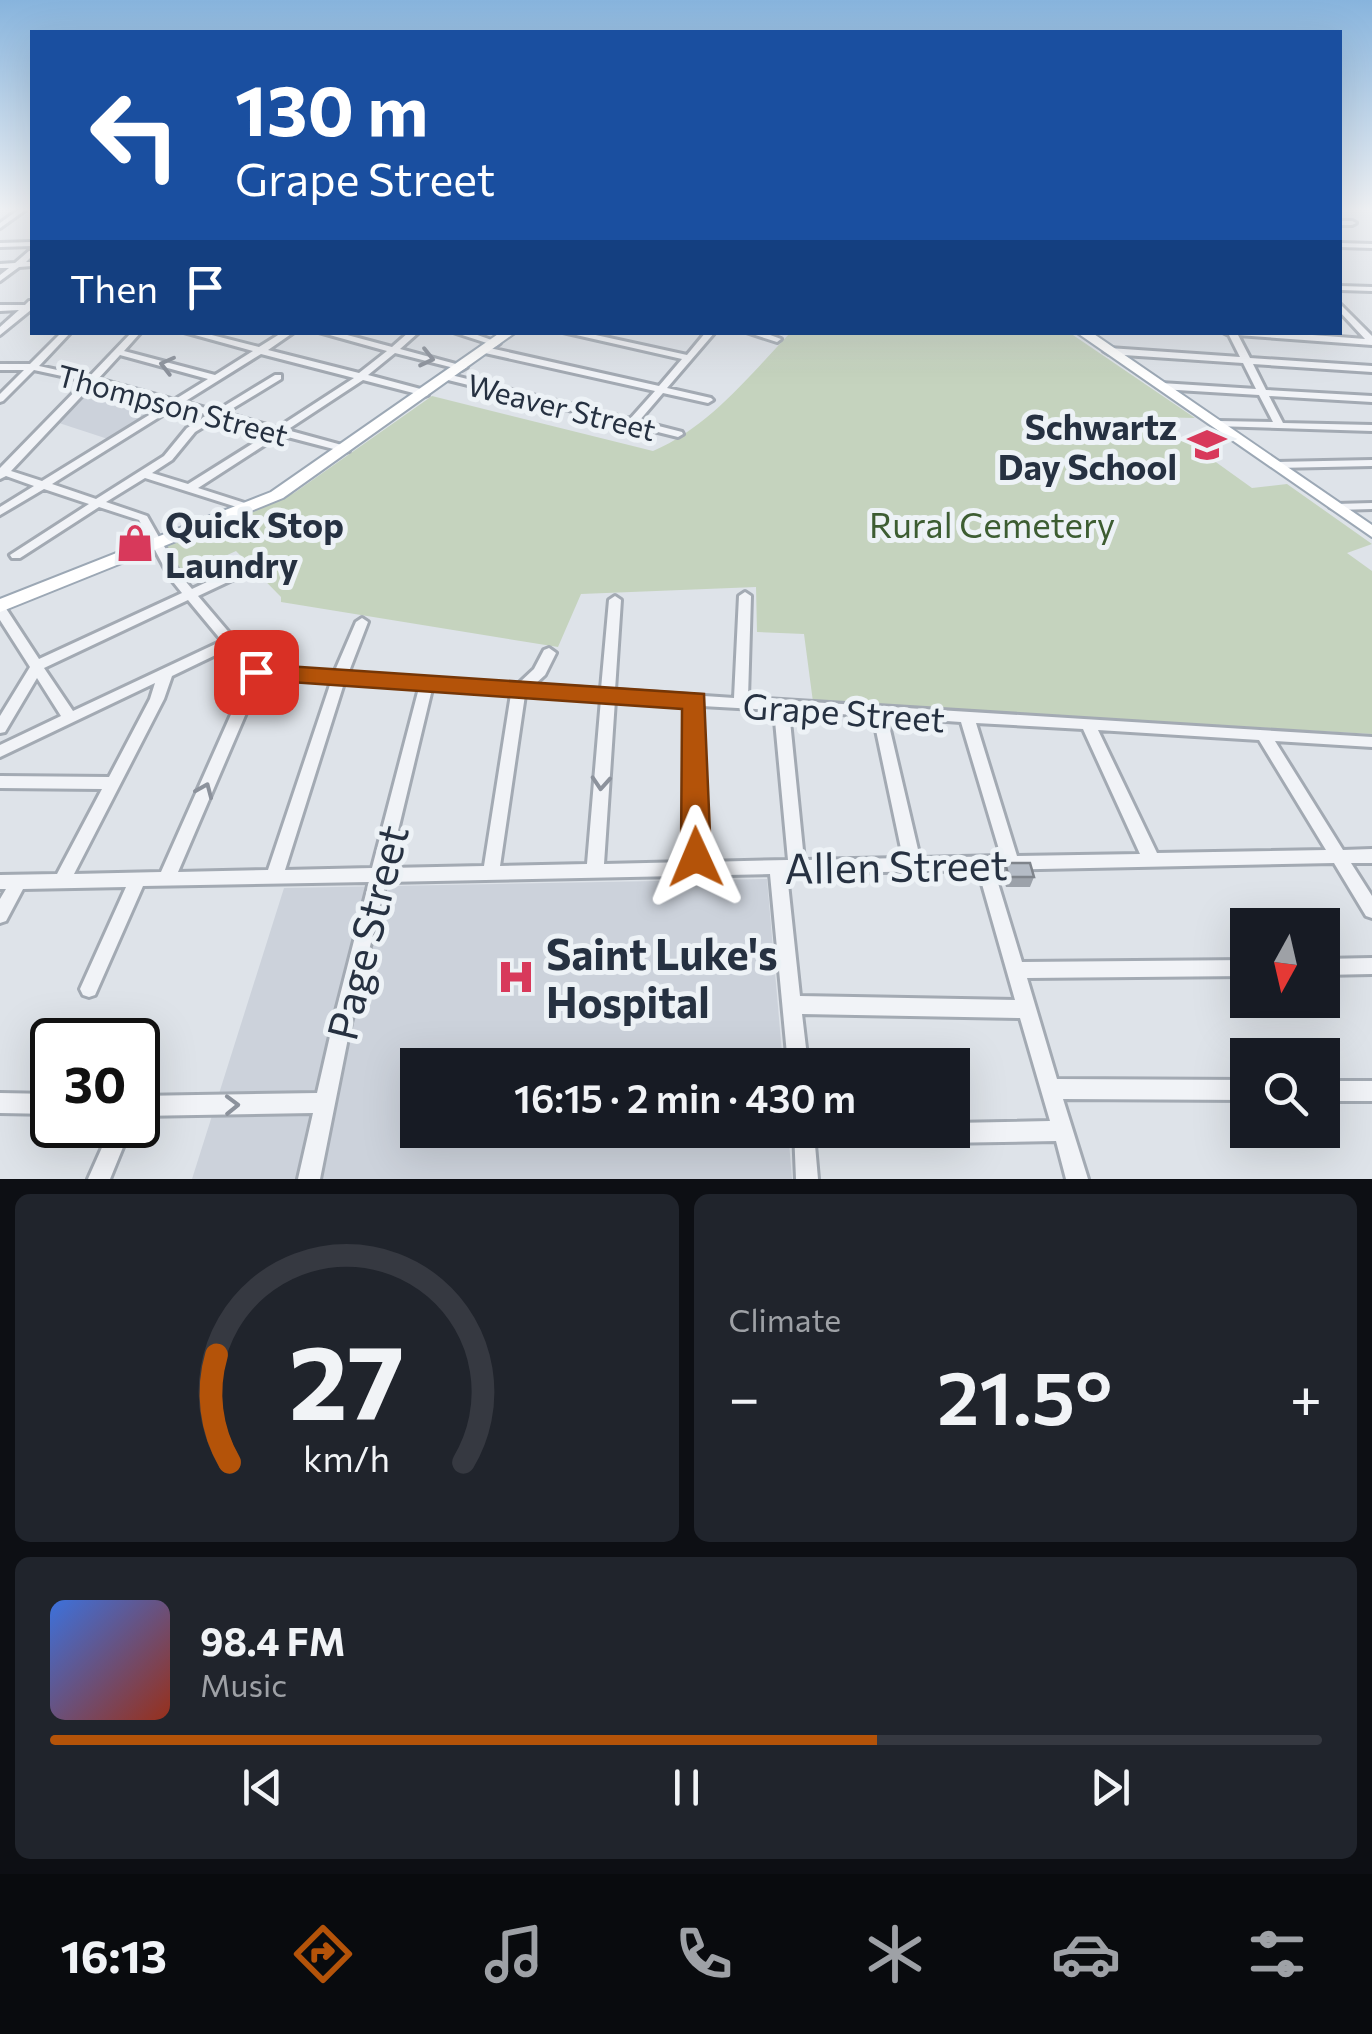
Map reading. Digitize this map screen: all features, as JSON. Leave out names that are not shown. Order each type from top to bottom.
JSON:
[{"type":"main road","points":[[0,608],[295,485],[506,335]]},
{"type":"main road","points":[[1086,335],[1372,532]]},
{"type":"street","points":[[0,279],[19,263]]},
{"type":"street","points":[[0,266],[30,264]]},
{"type":"street","points":[[1342,288],[1372,289]]},
{"type":"street","points":[[0,308],[30,306]]},
{"type":"street","points":[[0,332],[30,307]]},
{"type":"street","points":[[1342,308],[1372,341]]},
{"type":"street","points":[[0,398],[64,335]]},
{"type":"street","points":[[133,335],[1,473],[143,518],[188,592],[256,672],[166,879]]},
{"type":"street","points":[[204,335],[426,393]]},
{"type":"street","points":[[0,512],[285,335]]},
{"type":"street","points":[[335,335],[462,366]]},
{"type":"street","points":[[192,486],[352,384],[411,335]]},
{"type":"street","points":[[465,335],[490,346],[708,400]]},
{"type":"street","points":[[581,335],[690,358]]},
{"type":"street","points":[[632,423],[709,335]]},
{"type":"street","points":[[762,335],[777,339]]},
{"type":"street","points":[[1231,335],[1279,424]]},
{"type":"street","points":[[1302,335],[1372,341]]},
{"type":"street","points":[[1109,350],[1372,369]]},
{"type":"street","points":[[118,352],[216,378]]},
{"type":"street","name":"Thompson Street","points":[[0,367],[32,367],[91,380],[345,449]]},
{"type":"street","points":[[16,555],[168,458],[191,430],[278,378]]},
{"type":"street","name":"Weaver Street","points":[[447,378],[678,434]]},
{"type":"street","points":[[1161,386],[1372,399]]},
{"type":"street","points":[[1219,424],[1372,428]]},
{"type":"street","points":[[1276,465],[1372,463]]},
{"type":"street","points":[[144,474],[192,486],[247,507]]},
{"type":"street","points":[[1336,507],[1372,506]]},
{"type":"street","points":[[0,728],[38,665],[245,568]]},
{"type":"street","points":[[741,704],[745,596]]},
{"type":"street","points":[[595,871],[615,600]]},
{"type":"street","points":[[0,608],[70,718]]},
{"type":"street","points":[[274,877],[338,681],[362,622]]},
{"type":"street","points":[[0,751],[231,642]]},
{"type":"street","points":[[491,873],[518,692],[531,684],[549,653]]},
{"type":"street","name":"Grape Street","points":[[256,672],[338,681],[1372,742]]},
{"type":"street","points":[[62,881],[158,699],[165,675]]},
{"type":"street","name":"Page Street","points":[[309,1179],[426,686]]},
{"type":"street","points":[[695,701],[696,868]]},
{"type":"street","points":[[781,707],[796,1048]]},
{"type":"street","points":[[879,713],[913,864]]},
{"type":"street","points":[[966,718],[1011,863]]},
{"type":"street","points":[[1089,726],[1152,860]]},
{"type":"street","points":[[1264,736],[1372,911]]},
{"type":"street","points":[[0,782],[114,782]]},
{"type":"street","name":"Allen Street","points":[[9,882],[1372,856]]},
{"type":"street","points":[[984,864],[1077,1179]]},
{"type":"street","points":[[88,989],[137,880]]},
{"type":"street","points":[[0,916],[9,882]]},
{"type":"street","points":[[1340,967],[1372,966]]},
{"type":"street","points":[[1016,970],[1230,968]]},
{"type":"street","points":[[792,1006],[1027,1009]]},
{"type":"street","points":[[1050,1089],[1230,1090]]},
{"type":"street","points":[[1340,1091],[1372,1091]]},
{"type":"street","points":[[0,1103],[30,1104]]},
{"type":"street","points":[[160,1106],[326,1104]]},
{"type":"street","points":[[970,1131],[1063,1131]]},
{"type":"street","points":[[99,1179],[112,1148]]},
{"type":"street","points":[[805,1148],[807,1179]]},
{"type":"shaded area","points":[[93,386],[165,405],[111,440],[59,423]]},
{"type":"shaded area","name":"Saint Luke's Hospital","points":[[767,879],[782,1048],[400,1048],[400,1148],[789,1148],[792,1179],[192,1179],[284,888]]},
{"type":"green space","name":"Rural Cemetery","points":[[788,335],[1073,335],[1195,418],[1153,417],[1252,488],[1287,484],[1372,544],[1347,553],[1372,571],[1372,734],[813,702],[804,634],[757,632],[756,587],[581,594],[558,647],[281,602],[281,597],[236,551],[184,575],[161,545],[294,493],[432,396],[653,451],[692,428],[743,383]]},
{"type":"building","points":[[1005,863],[1030,863],[1034,877],[1009,877]]},
{"type":"place","name":"Schwartz Day School","points":[[1207,445]]},
{"type":"place","name":"Quick Stop Laundry","points":[[135,543]]},
{"type":"place","name":"Saint Luke's Hospital","points":[[516,977]]},
{"type":"route","points":[[256,672],[338,681],[695,701],[696,857]]}]
